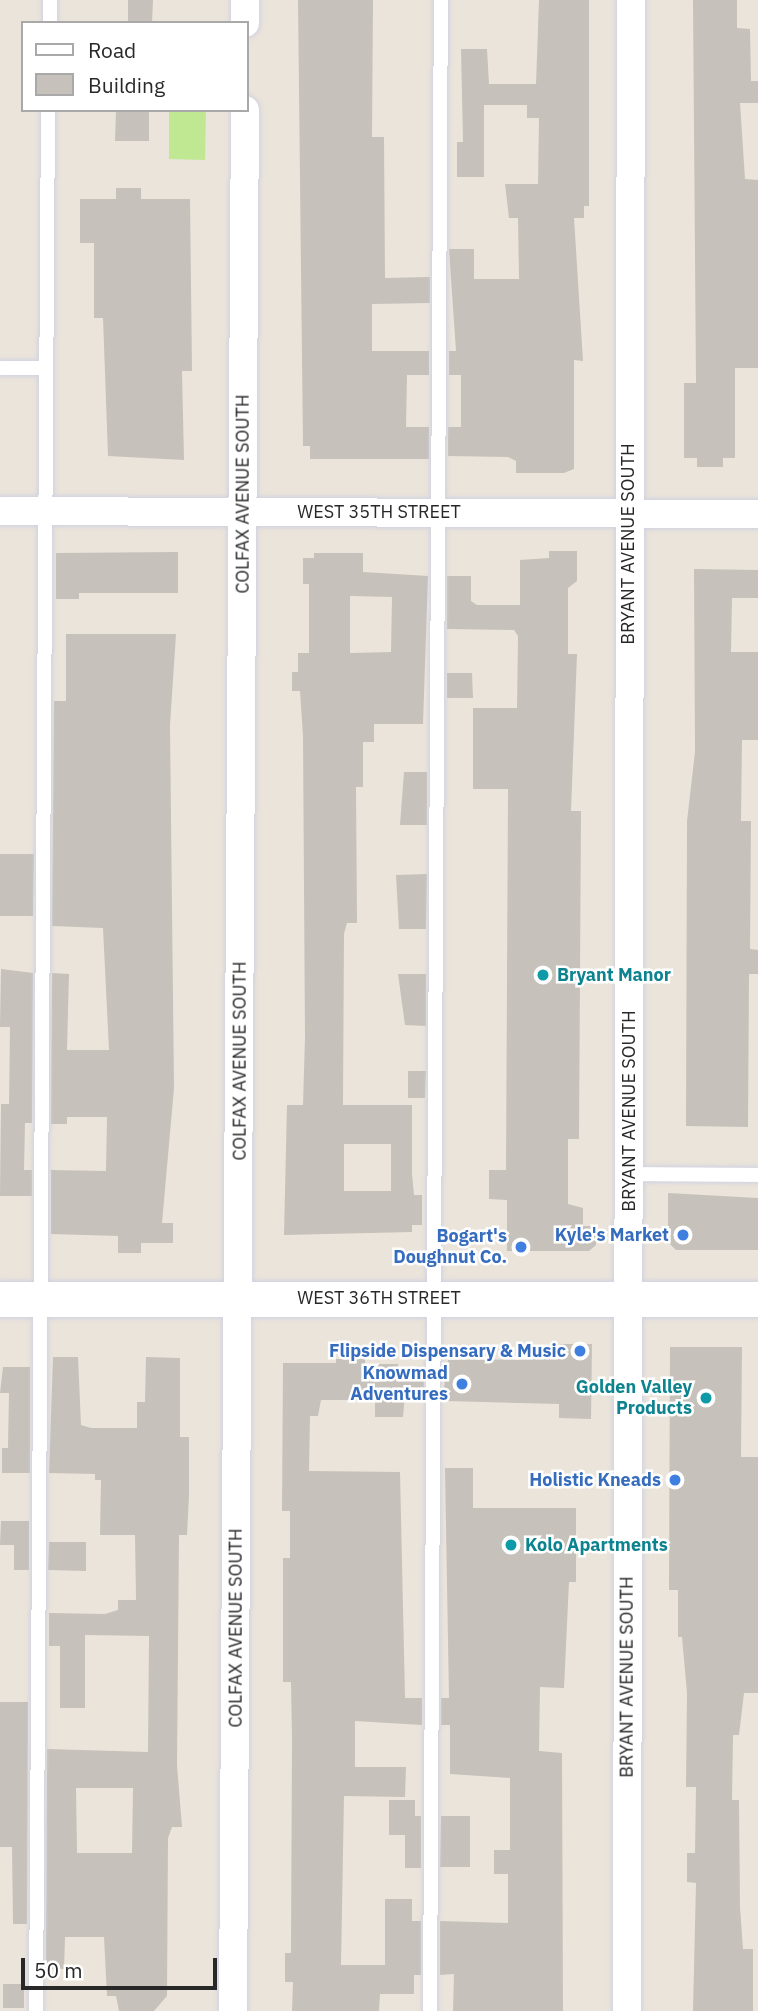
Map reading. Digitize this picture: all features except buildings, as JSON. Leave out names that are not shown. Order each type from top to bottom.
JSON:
[{"type":"street","points":[[245,0],[245,21]]},
{"type":"street","name":"BRYANT AVENUE SOUTH","points":[[627,2011],[631,0]]},
{"type":"street","name":"COLFAX AVENUE SOUTH","points":[[233,2011],[245,112]]},
{"type":"street","name":"WEST 35TH STREET","points":[[0,511],[758,514]]},
{"type":"street","name":"WEST 36TH STREET","points":[[0,1299],[758,1299]]},
{"type":"lane","points":[[50,0],[50,21]]},
{"type":"lane","points":[[430,2011],[441,0]]},
{"type":"lane","points":[[36,2011],[48,112]]},
{"type":"lane","points":[[0,368],[46,368]]},
{"type":"lane","points":[[629,1174],[758,1174]]},
{"type":"green space","points":[[169,112],[206,112],[205,160],[169,159]]},
{"type":"place","name":"Bryant Manor","points":[[543,975]]},
{"type":"place","name":"Kyle's Market","points":[[683,1235]]},
{"type":"place","name":"Bogart's Doughnut Co.","points":[[521,1247]]},
{"type":"place","name":"Flipside Dispensary & Music","points":[[580,1351]]},
{"type":"place","name":"Knowmad Adventures","points":[[462,1384]]},
{"type":"place","name":"Golden Valley Products","points":[[706,1398]]},
{"type":"place","name":"Holistic Kneads","points":[[675,1480]]},
{"type":"place","name":"Kolo Apartments","points":[[511,1545]]}]
